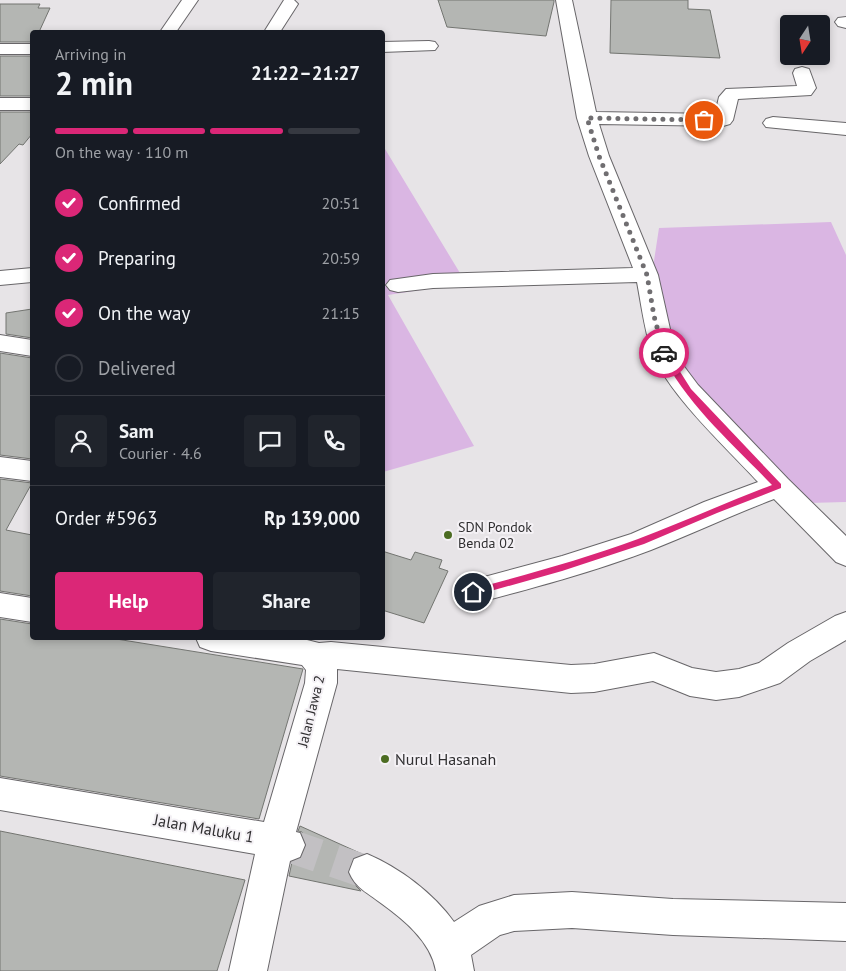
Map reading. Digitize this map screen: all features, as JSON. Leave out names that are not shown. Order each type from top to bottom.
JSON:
[{"type":"street","points":[[169,30],[190,0]]},
{"type":"street","points":[[564,0],[587,118],[599,156],[647,275],[662,347],[672,368],[688,391],[846,554]]},
{"type":"street","points":[[273,30],[290,4]]},
{"type":"street","points":[[385,48],[429,46]]},
{"type":"street","points":[[0,49],[30,49]]},
{"type":"street","points":[[587,118],[723,120],[728,97],[733,93],[804,91],[807,88],[802,74]]},
{"type":"street","points":[[0,104],[30,104]]},
{"type":"street","points":[[773,123],[846,129]]},
{"type":"street","points":[[0,278],[30,275]]},
{"type":"street","points":[[398,285],[433,282],[647,275]]},
{"type":"street","points":[[0,343],[30,348]]},
{"type":"street","points":[[0,467],[30,472]]},
{"type":"street","points":[[473,592],[562,568],[641,542],[714,510],[778,486]]},
{"type":"street","points":[[0,605],[30,610]]},
{"type":"street","points":[[317,657],[331,655],[571,679],[594,678],[654,667],[690,682],[716,686],[739,684],[769,673],[799,652],[845,628]]},
{"type":"street","name":"Jalan Jawa 2","points":[[226,640],[307,652],[317,657],[322,670],[321,683],[282,843]]},
{"type":"street","name":"Jalan Maluku 1","points":[[0,794],[282,843]]},
{"type":"street","points":[[248,971],[282,843]]},
{"type":"street","points":[[367,872],[391,886],[416,906],[452,959],[492,918],[514,913],[572,910],[673,917],[846,922]]},
{"type":"shaded area","points":[[385,149],[466,283],[388,295],[474,446],[385,471]]},
{"type":"shaded area","points":[[831,222],[846,255],[846,502],[808,503],[666,369],[650,287],[659,228]]},
{"type":"building","points":[[438,0],[554,0],[554,2],[546,36],[447,27]]},
{"type":"building","points":[[611,0],[688,0],[688,9],[710,10],[720,58],[610,53]]},
{"type":"building","points":[[0,4],[40,4],[38,8],[50,8],[40,30],[30,30],[30,42],[0,42]]},
{"type":"building","points":[[0,56],[30,56],[30,96],[0,96]]},
{"type":"building","points":[[0,112],[30,112],[30,136],[23,145],[19,144],[0,164]]},
{"type":"building","points":[[30,309],[30,338],[6,334],[6,313]]},
{"type":"building","points":[[0,353],[30,358],[30,459],[0,455]]},
{"type":"building","points":[[0,479],[30,483],[30,487],[6,530],[30,535],[30,596],[0,591]]},
{"type":"building","points":[[385,552],[411,560],[415,552],[442,560],[439,568],[448,571],[424,623],[385,611]]},
{"type":"building","points":[[0,619],[30,624],[30,640],[122,640],[303,669],[259,819],[0,776]]},
{"type":"building","points":[[300,826],[362,854],[352,858],[347,871],[353,883],[361,891],[289,876],[292,862],[302,858],[307,846],[302,832],[298,831]]},
{"type":"building","points":[[0,831],[245,880],[217,971],[0,971]]},
{"type":"tunnel","points":[[287,845],[367,872]]},
{"type":"way so far","points":[[664,353],[654,316],[647,275],[599,156],[587,118],[704,120]]},
{"type":"place","name":"SDN Pondok Benda 02","points":[[448,535]]},
{"type":"place","name":"Nurul Hasanah","points":[[385,759]]},
{"type":"route","points":[[473,592],[562,568],[641,542],[714,510],[778,486],[688,391],[664,353]]}]
